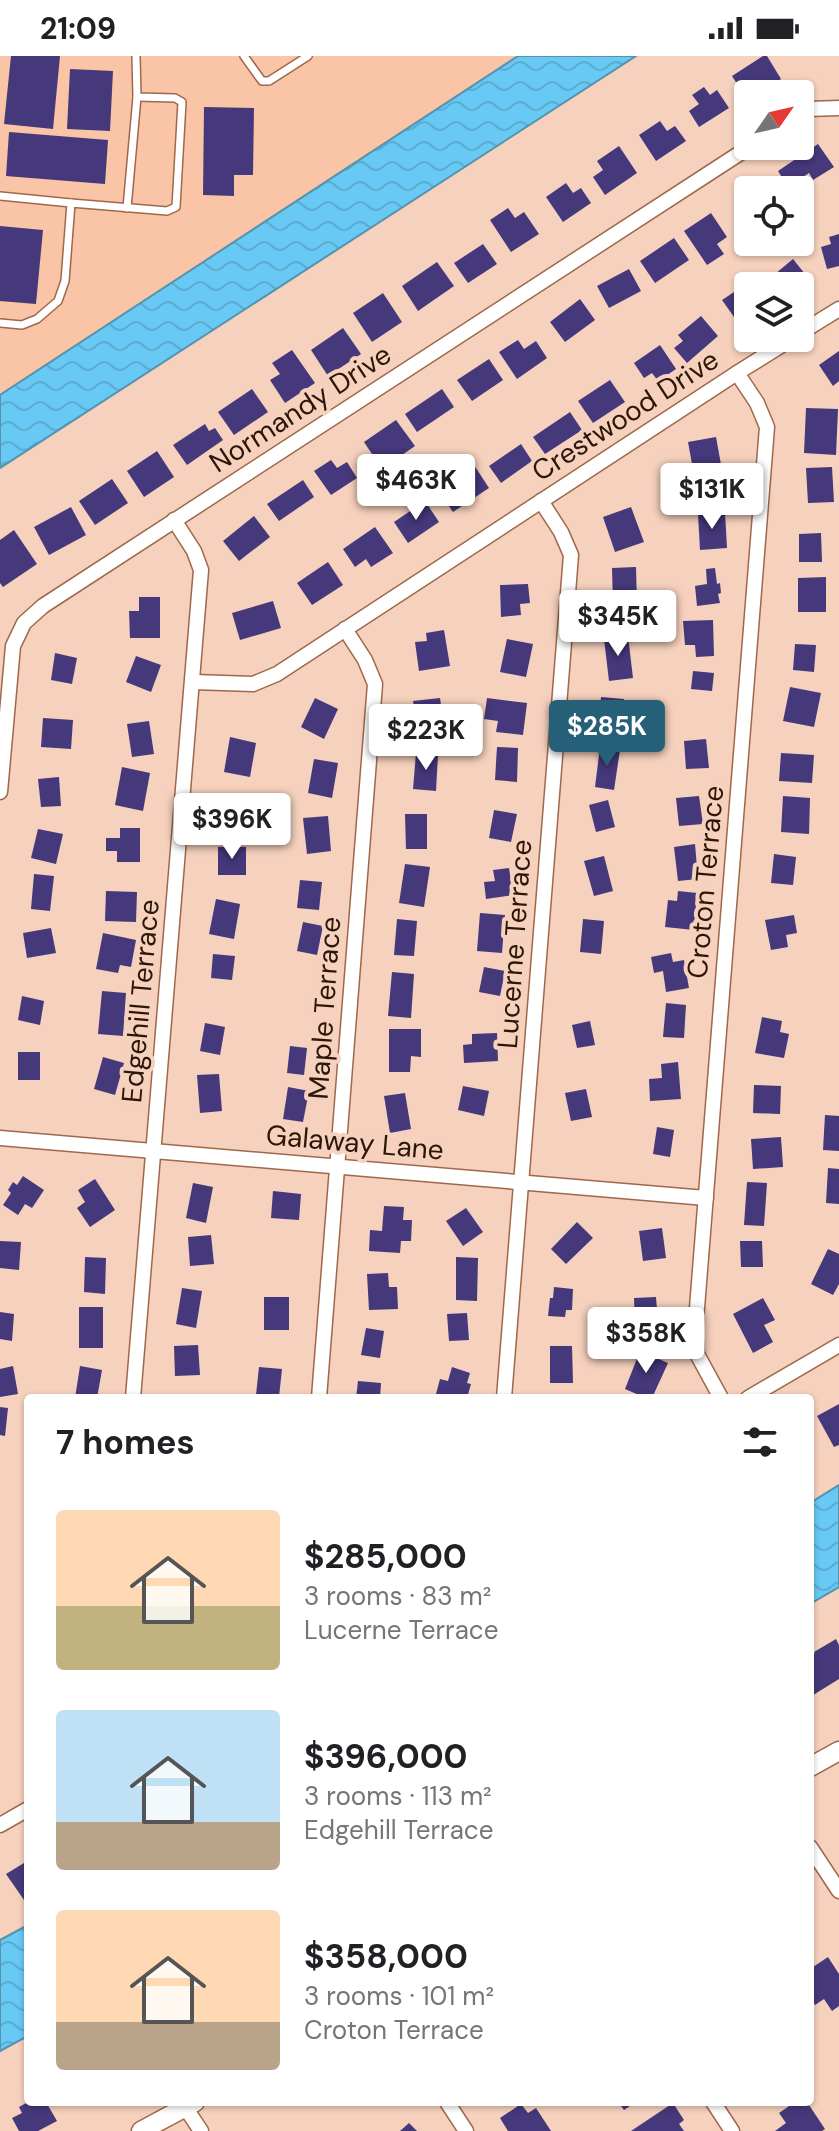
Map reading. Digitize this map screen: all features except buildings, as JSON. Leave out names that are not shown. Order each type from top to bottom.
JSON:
[{"type":"street","points":[[814,109],[839,108]]},
{"type":"street","name":"Normandy Drive","points":[[0,792],[13,646],[24,623],[43,606],[734,157]]},
{"type":"street","points":[[814,324],[839,309]]},
{"type":"street","name":"Crestwood Drive","points":[[193,682],[253,684],[277,674],[771,352]]},
{"type":"street","name":"Croton Terrace","points":[[719,1394],[697,1354],[695,1333],[767,427],[757,403],[737,373]]},
{"type":"street","name":"Lucerne Terrace","points":[[504,1394],[571,555],[561,532],[541,501]]},
{"type":"street","name":"Edgehill Terrace","points":[[133,1394],[201,570],[194,551],[174,520]]},
{"type":"street","name":"Maple Terrace","points":[[319,1394],[375,684],[365,660],[345,629]]},
{"type":"street","name":"Galaway Lane","points":[[0,1138],[706,1198]]},
{"type":"street","points":[[755,1394],[839,1345]]},
{"type":"street","points":[[814,1765],[839,1751]]},
{"type":"street","points":[[0,1825],[24,1811]]},
{"type":"street","points":[[814,1853],[839,1891]]},
{"type":"street","points":[[141,2131],[188,2106]]},
{"type":"street","points":[[190,2106],[201,2131]]},
{"type":"street","points":[[450,2106],[466,2131]]},
{"type":"street","points":[[716,2106],[732,2131]]},
{"type":"lane","points":[[127,208],[137,97],[136,56]]},
{"type":"lane","points":[[244,56],[262,81],[269,81],[308,56]]},
{"type":"lane","points":[[0,196],[167,211],[176,207],[182,102],[175,98],[137,97]]},
{"type":"lane","points":[[0,323],[22,325],[37,319],[58,301],[65,281],[71,203]]},
{"type":"shaded area","points":[[0,56],[518,56],[0,395]]},
{"type":"water","points":[[518,56],[636,56],[0,468],[0,395]]},
{"type":"water","points":[[839,1485],[839,1587],[814,1602],[814,1501]]},
{"type":"water","points":[[24,1927],[24,2038],[0,2051],[0,1940]]}]
